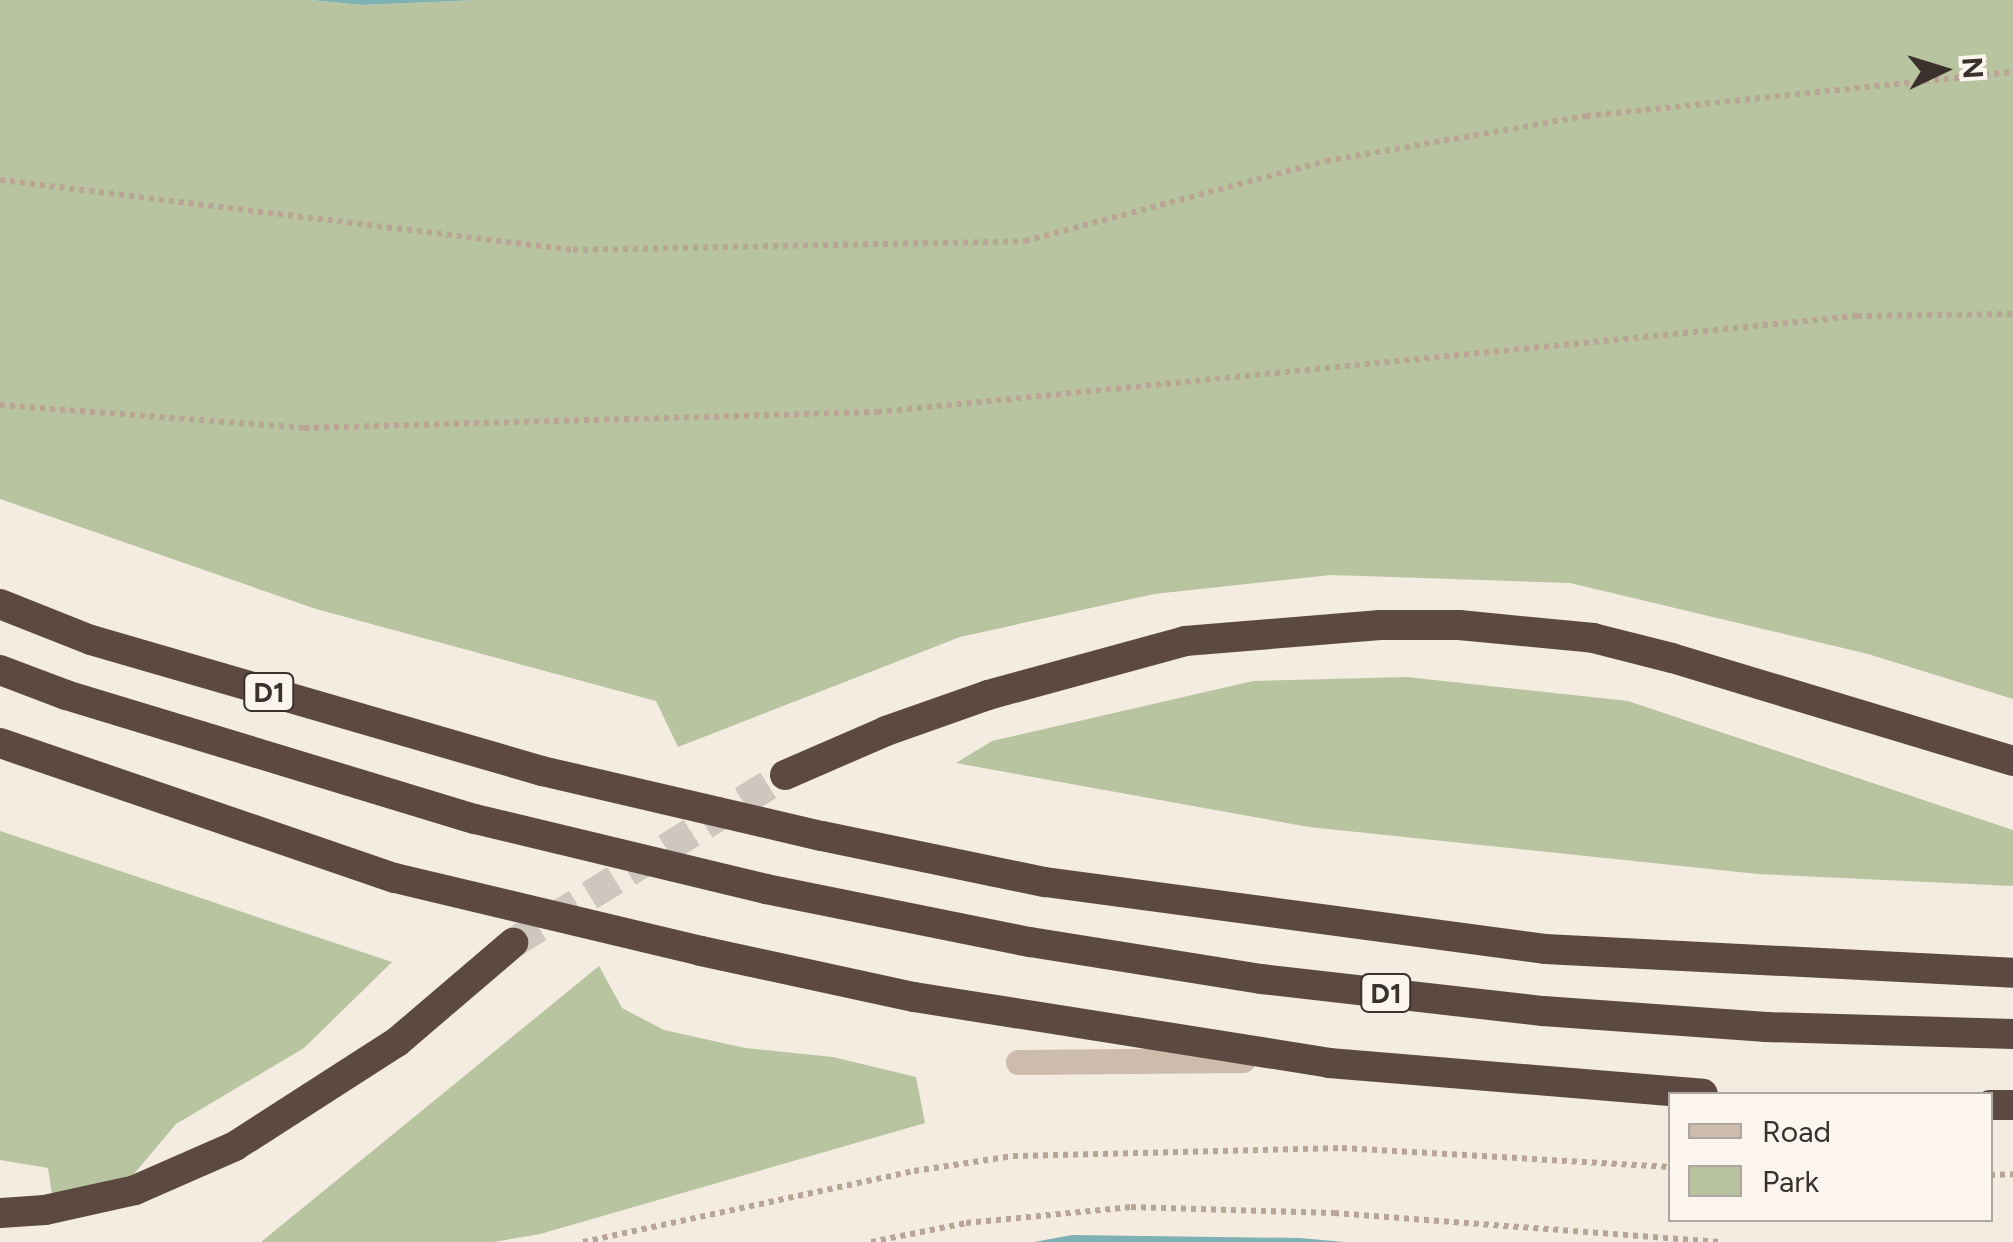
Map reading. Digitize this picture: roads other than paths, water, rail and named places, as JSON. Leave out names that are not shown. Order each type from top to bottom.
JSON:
[{"type":"highway","name":"D1","points":[[0,604],[91,640],[542,771],[822,836],[1045,882],[1545,949],[1766,964],[2013,972]]},
{"type":"highway","points":[[785,775],[886,731],[988,696],[1184,641],[1380,625],[1529,629],[1593,638],[2013,760]]},
{"type":"highway","name":"D1","points":[[0,670],[66,695],[476,819],[766,889],[1030,942],[1299,983],[1544,1011],[1729,1024],[2013,1034]]},
{"type":"highway","points":[[0,743],[395,878],[914,997],[1329,1063],[1678,1092]]},
{"type":"highway","points":[[0,1214],[45,1210],[136,1190],[235,1146],[396,1042],[512,943]]},
{"type":"lane","points":[[1018,1062],[1329,1063]]},
{"type":"water","points":[[311,0],[479,0],[362,5]]},
{"type":"water","points":[[1072,1235],[1300,1238],[1345,1242],[1034,1242]]},
{"type":"tunnel","points":[[513,943],[785,775]]}]
